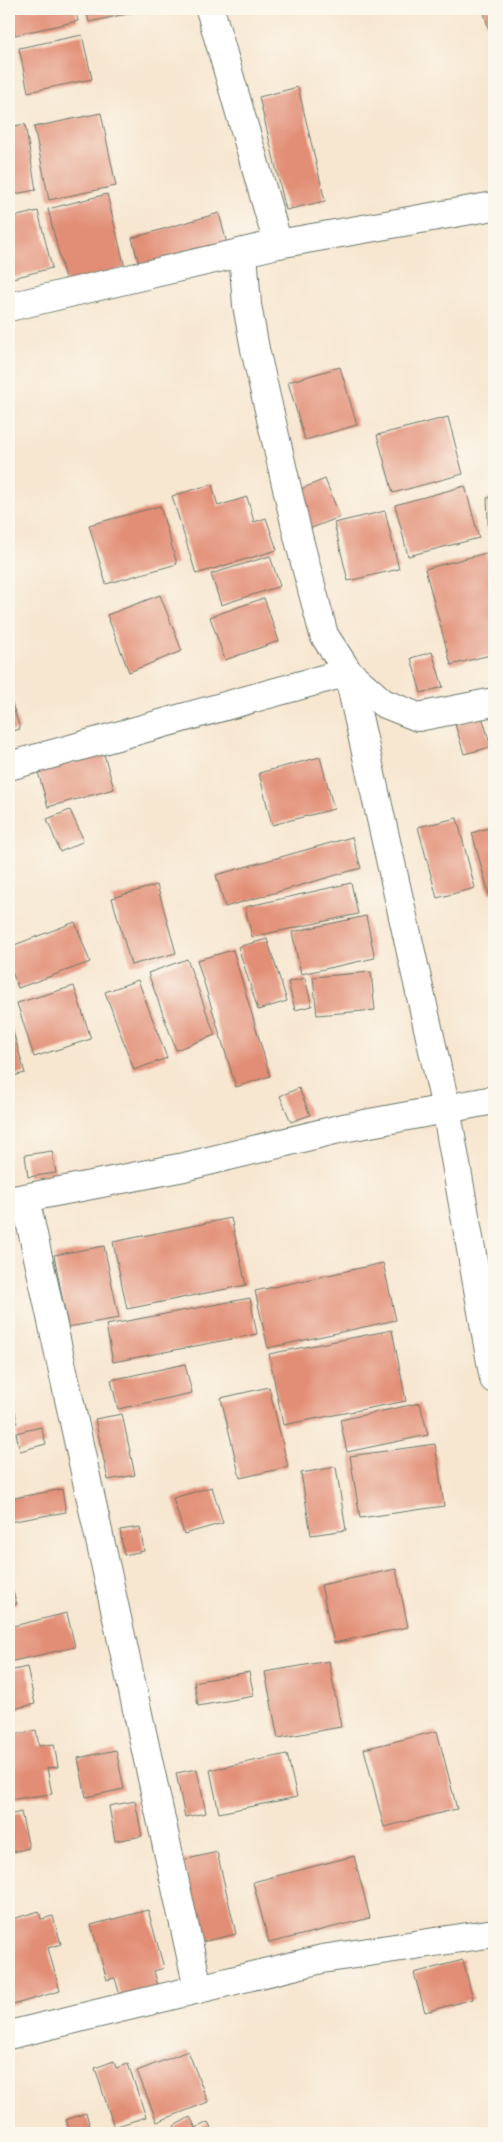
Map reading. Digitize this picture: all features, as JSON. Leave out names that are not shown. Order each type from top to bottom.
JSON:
[{"type":"street","points":[[210,9],[278,244]]},
{"type":"street","points":[[9,308],[278,244],[494,206]]},
{"type":"street","points":[[243,253],[247,305],[255,349],[298,536],[324,635],[348,672],[382,703],[418,716],[494,702]]},
{"type":"street","points":[[9,766],[348,672]]},
{"type":"street","points":[[348,672],[446,1108],[494,1379]]},
{"type":"street","points":[[198,1988],[17,1200],[184,1167],[343,1128],[494,1100]]},
{"type":"street","points":[[9,2035],[322,1959],[494,1932]]},
{"type":"building","points":[[9,9],[75,9],[78,21],[15,35]]},
{"type":"building","points":[[86,9],[144,9],[145,10],[89,22]]},
{"type":"building","points":[[483,9],[494,9],[494,47]]},
{"type":"building","points":[[82,35],[92,79],[28,92],[19,48]]},
{"type":"building","points":[[298,87],[325,201],[286,210],[259,97]]},
{"type":"building","points":[[101,113],[116,186],[49,200],[34,127]]},
{"type":"building","points":[[25,124],[36,190],[9,195],[9,127]]},
{"type":"building","points":[[107,194],[125,268],[66,283],[48,209]]},
{"type":"building","points":[[38,211],[52,268],[9,279],[9,218]]},
{"type":"building","points":[[219,213],[227,244],[140,268],[132,238]]},
{"type":"building","points":[[340,367],[357,425],[305,440],[288,382]]},
{"type":"building","points":[[448,417],[463,474],[393,493],[377,435]]},
{"type":"building","points":[[325,479],[340,517],[309,529],[294,492]]},
{"type":"building","points":[[212,484],[218,506],[247,497],[254,522],[266,518],[277,550],[196,574],[172,496]]},
{"type":"building","points":[[465,486],[479,538],[408,556],[395,505]]},
{"type":"building","points":[[494,497],[494,559],[490,559],[487,498]]},
{"type":"building","points":[[160,506],[177,564],[106,584],[89,525]]},
{"type":"building","points":[[385,511],[399,569],[348,581],[334,523]]},
{"type":"building","points":[[486,553],[494,583],[494,654],[451,665],[425,569]]},
{"type":"building","points":[[270,556],[280,586],[221,605],[211,574]]},
{"type":"building","points":[[160,595],[182,651],[129,672],[107,615]]},
{"type":"building","points":[[264,598],[279,641],[225,660],[210,617]]},
{"type":"building","points":[[432,652],[443,687],[421,693],[411,658]]},
{"type":"building","points":[[494,658],[494,674],[493,674],[490,659]]},
{"type":"building","points":[[11,700],[20,729],[9,732],[9,701]]},
{"type":"building","points":[[482,716],[491,747],[464,754],[455,724]]},
{"type":"building","points":[[104,754],[114,789],[48,807],[38,772]]},
{"type":"building","points":[[320,757],[334,809],[272,825],[259,773]]},
{"type":"building","points":[[70,810],[84,841],[60,852],[47,819]]},
{"type":"building","points":[[457,818],[475,888],[437,898],[418,827]]},
{"type":"building","points":[[494,826],[494,892],[489,894],[472,833]]},
{"type":"building","points":[[352,837],[361,868],[225,907],[216,875]]},
{"type":"building","points":[[351,883],[358,914],[252,937],[245,907]]},
{"type":"building","points":[[157,885],[176,953],[131,965],[112,898]]},
{"type":"building","points":[[366,916],[375,958],[301,974],[292,932]]},
{"type":"building","points":[[75,922],[90,962],[18,988],[9,963],[9,947]]},
{"type":"building","points":[[267,939],[287,1001],[258,1010],[238,947]]},
{"type":"building","points":[[233,950],[270,1076],[236,1087],[197,960]]},
{"type":"building","points":[[187,959],[215,1035],[176,1050],[148,973]]},
{"type":"building","points":[[371,972],[375,1010],[317,1015],[313,977]]},
{"type":"building","points":[[305,978],[312,1006],[295,1010],[288,982]]},
{"type":"building","points":[[138,980],[167,1058],[134,1070],[105,992]]},
{"type":"building","points":[[74,986],[91,1039],[34,1057],[17,1003]]},
{"type":"building","points":[[9,1018],[25,1073],[9,1077]]},
{"type":"building","points":[[299,1088],[310,1115],[291,1122],[280,1096]]},
{"type":"building","points":[[52,1151],[56,1173],[28,1177],[25,1155]]},
{"type":"building","points":[[231,1218],[246,1285],[127,1309],[113,1242]]},
{"type":"building","points":[[104,1246],[119,1318],[68,1327],[54,1255]]},
{"type":"building","points":[[383,1263],[396,1320],[268,1348],[255,1291]]},
{"type":"building","points":[[250,1298],[257,1334],[113,1362],[106,1325]]},
{"type":"building","points":[[392,1330],[406,1401],[283,1425],[269,1354]]},
{"type":"building","points":[[185,1364],[192,1393],[118,1409],[111,1380]]},
{"type":"building","points":[[9,1382],[17,1423],[9,1424]]},
{"type":"building","points":[[269,1387],[288,1467],[240,1478],[221,1398]]},
{"type":"building","points":[[420,1403],[428,1435],[347,1452],[340,1420]]},
{"type":"building","points":[[122,1414],[135,1475],[108,1480],[95,1419]]},
{"type":"building","points":[[41,1427],[46,1444],[20,1451],[16,1433]]},
{"type":"building","points":[[435,1444],[444,1506],[360,1518],[350,1456]]},
{"type":"building","points":[[336,1467],[346,1530],[311,1535],[301,1473]]},
{"type":"building","points":[[212,1487],[223,1523],[184,1534],[173,1498]]},
{"type":"building","points":[[62,1489],[66,1512],[9,1522],[9,1499]]},
{"type":"building","points":[[140,1527],[144,1551],[124,1555],[120,1530]]},
{"type":"building","points":[[396,1569],[408,1627],[334,1643],[321,1585]]},
{"type":"building","points":[[9,1581],[17,1604],[9,1607]]},
{"type":"building","points":[[67,1613],[75,1647],[9,1662],[9,1627]]},
{"type":"building","points":[[329,1661],[341,1727],[278,1738],[265,1672]]},
{"type":"building","points":[[27,1667],[35,1704],[9,1710],[9,1671]]},
{"type":"building","points":[[249,1672],[254,1696],[198,1706],[194,1682]]},
{"type":"building","points":[[36,1730],[39,1746],[54,1744],[58,1767],[47,1768],[52,1794],[14,1799],[12,1795],[9,1796],[9,1736]]},
{"type":"building","points":[[437,1731],[457,1809],[384,1827],[364,1749]]},
{"type":"building","points":[[116,1750],[124,1789],[86,1797],[78,1758]]},
{"type":"building","points":[[287,1754],[297,1797],[219,1813],[210,1770]]},
{"type":"building","points":[[197,1769],[206,1813],[185,1817],[176,1773]]},
{"type":"building","points":[[135,1801],[142,1836],[115,1841],[109,1806]]},
{"type":"building","points":[[21,1812],[29,1848],[9,1853],[9,1815]]},
{"type":"building","points":[[217,1852],[236,1934],[202,1942],[183,1860]]},
{"type":"building","points":[[354,1856],[370,1918],[269,1943],[253,1882]]},
{"type":"building","points":[[148,1910],[164,1968],[154,1971],[159,1989],[121,1999],[115,1978],[107,1980],[91,1925]]},
{"type":"building","points":[[39,1911],[41,1919],[53,1916],[61,1944],[48,1948],[60,1991],[9,2006],[9,1920]]},
{"type":"building","points":[[463,1960],[473,1999],[425,2012],[414,1973]]},
{"type":"building","points":[[494,2045],[494,2060],[489,2046]]},
{"type":"building","points":[[188,2051],[208,2102],[157,2122],[137,2071]]},
{"type":"building","points":[[114,2061],[116,2068],[128,2064],[146,2117],[114,2127],[95,2068]]},
{"type":"building","points":[[86,2113],[92,2133],[70,2133],[66,2120]]},
{"type":"building","points":[[190,2117],[196,2128],[208,2122],[214,2133],[178,2133],[174,2126]]},
{"type":"building","points":[[140,2129],[142,2133],[130,2133]]}]
